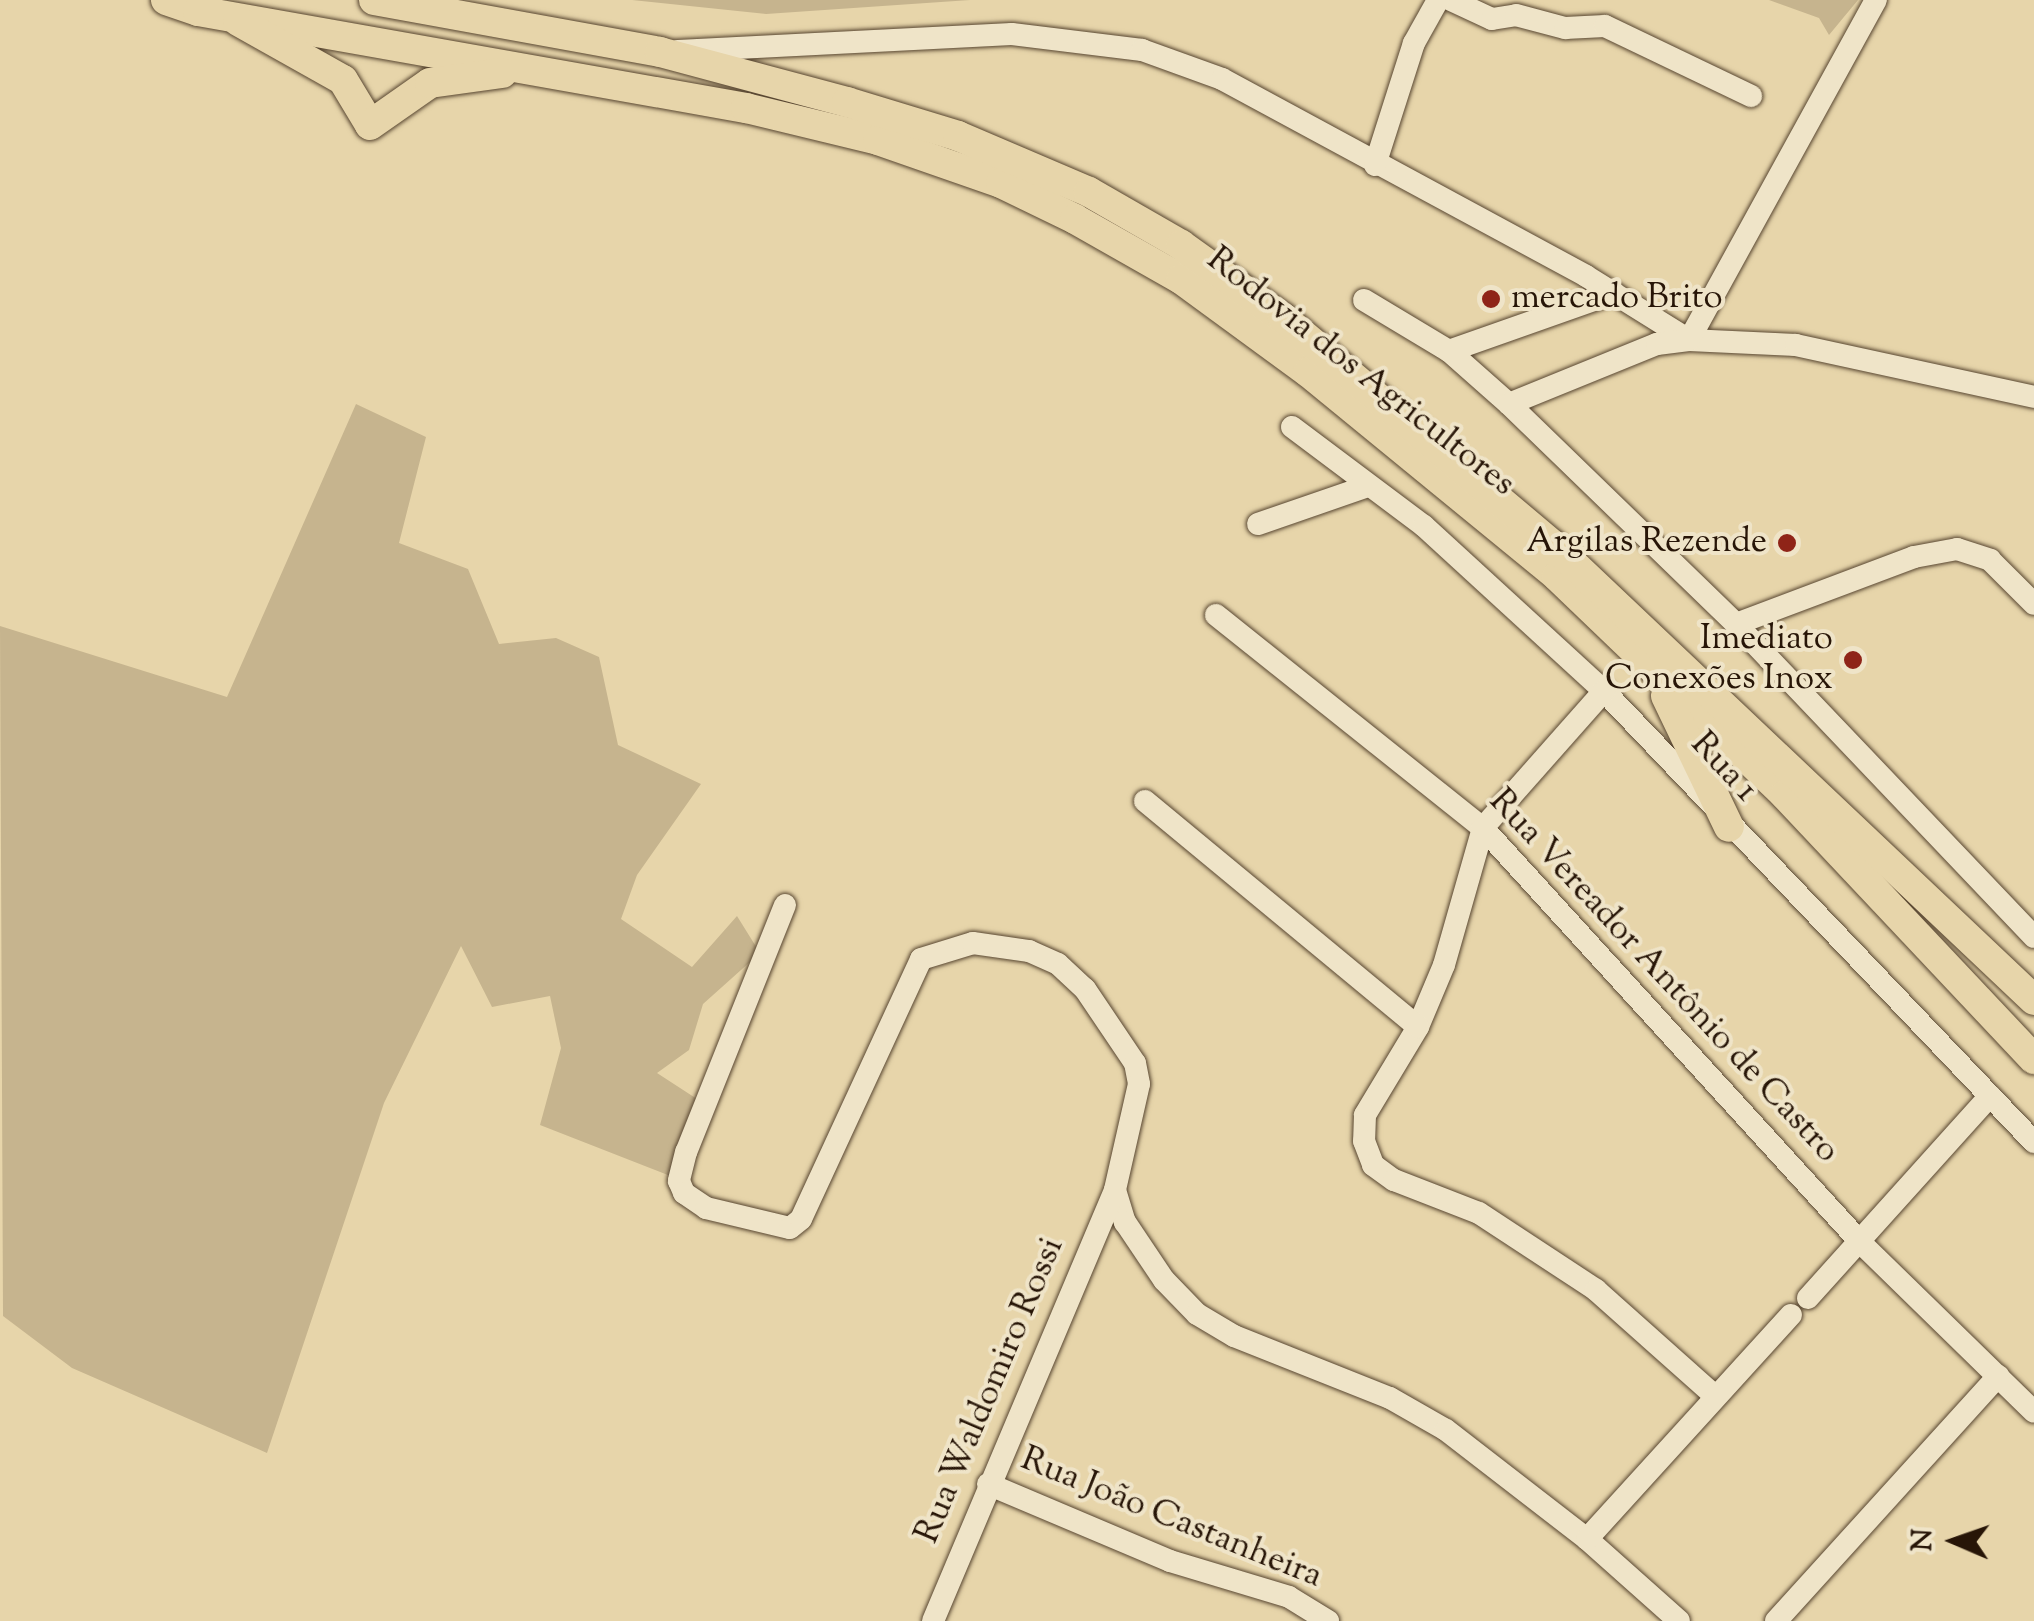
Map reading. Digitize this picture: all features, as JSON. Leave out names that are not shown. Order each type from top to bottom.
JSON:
[{"type":"main road","name":"Rodovia dos Agricultores","points":[[166,0],[198,11],[218,10],[746,108],[878,140],[1000,184],[1076,220],[1181,279],[1308,372],[1557,576],[1658,680],[1785,795],[2034,1059]]},
{"type":"main road","name":"Rodovia dos Agricultores","points":[[387,1],[660,52],[958,136],[1089,192],[1181,245],[1282,318],[1553,545],[2034,1000]]},
{"type":"main road","points":[[218,10],[344,80],[370,124],[430,83],[526,70]]},
{"type":"main road","points":[[1658,680],[1729,827]]},
{"type":"street","points":[[1375,165],[1410,53],[1438,0]]},
{"type":"street","points":[[1452,0],[1492,19],[1516,15],[1565,28],[1605,26],[1751,96]]},
{"type":"street","points":[[1689,340],[1876,0]]},
{"type":"street","points":[[660,52],[1012,34],[1094,40],[1142,50],[1222,79],[1614,293],[1689,340]]},
{"type":"street","points":[[1558,312],[1567,268]]},
{"type":"street","points":[[1449,351],[1614,293]]},
{"type":"street","points":[[1364,300],[1449,351],[1509,404],[1736,624],[2034,937]]},
{"type":"street","points":[[1509,404],[1657,344],[1689,340],[1796,345],[2034,397]]},
{"type":"street","name":"Rua 1","points":[[1292,427],[1424,526],[1604,691],[1729,827],[2034,1142]]},
{"type":"street","points":[[1258,524],[1368,486]]},
{"type":"street","points":[[1736,624],[1933,551],[1957,550],[1990,560],[2034,604]]},
{"type":"street","name":"Rua Vereador Antônio de Castro","points":[[1216,615],[1483,828],[1862,1244],[2034,1412]]},
{"type":"street","points":[[1604,691],[1483,828],[1444,965],[1418,1027],[1365,1116],[1372,1165],[1478,1213],[1546,1254],[1596,1290],[1714,1396]]},
{"type":"street","points":[[1145,801],[1418,1027]]},
{"type":"street","name":"Rua Waldomiro Rossi","points":[[785,905],[680,1181],[684,1193],[706,1208],[786,1230],[801,1219],[921,959],[974,944],[1028,951],[1058,964],[1085,989],[1125,1042],[1140,1084],[1115,1190],[933,1621]]},
{"type":"street","points":[[1808,1298],[1862,1244],[1990,1096]]},
{"type":"street","points":[[1115,1190],[1124,1222],[1147,1258],[1197,1314],[1281,1358],[1390,1398],[1446,1430],[1587,1538],[1679,1621]]},
{"type":"street","points":[[1587,1538],[1791,1315]]},
{"type":"street","points":[[1776,1621],[1998,1376]]},
{"type":"street","name":"Rua João Castanheira","points":[[988,1484],[1170,1561],[1289,1597],[1328,1621]]},
{"type":"shaded area","points":[[632,0],[970,0],[766,14]]},
{"type":"shaded area","points":[[1769,0],[1858,0],[1829,35],[1819,18]]},
{"type":"shaded area","points":[[356,404],[426,437],[399,543],[468,569],[499,644],[556,638],[599,657],[618,745],[701,784],[637,875],[621,919],[692,967],[737,916],[760,953],[703,1004],[689,1050],[657,1073],[697,1099],[673,1177],[540,1125],[561,1048],[550,996],[492,1007],[461,946],[384,1103],[267,1453],[72,1368],[3,1316],[0,626],[227,697]]},
{"type":"place","name":"mercado Brito","points":[[1491,299]]},
{"type":"place","name":"Argilas Rezende","points":[[1787,543]]},
{"type":"place","name":"Imediato Conexões Inox","points":[[1853,660]]}]
